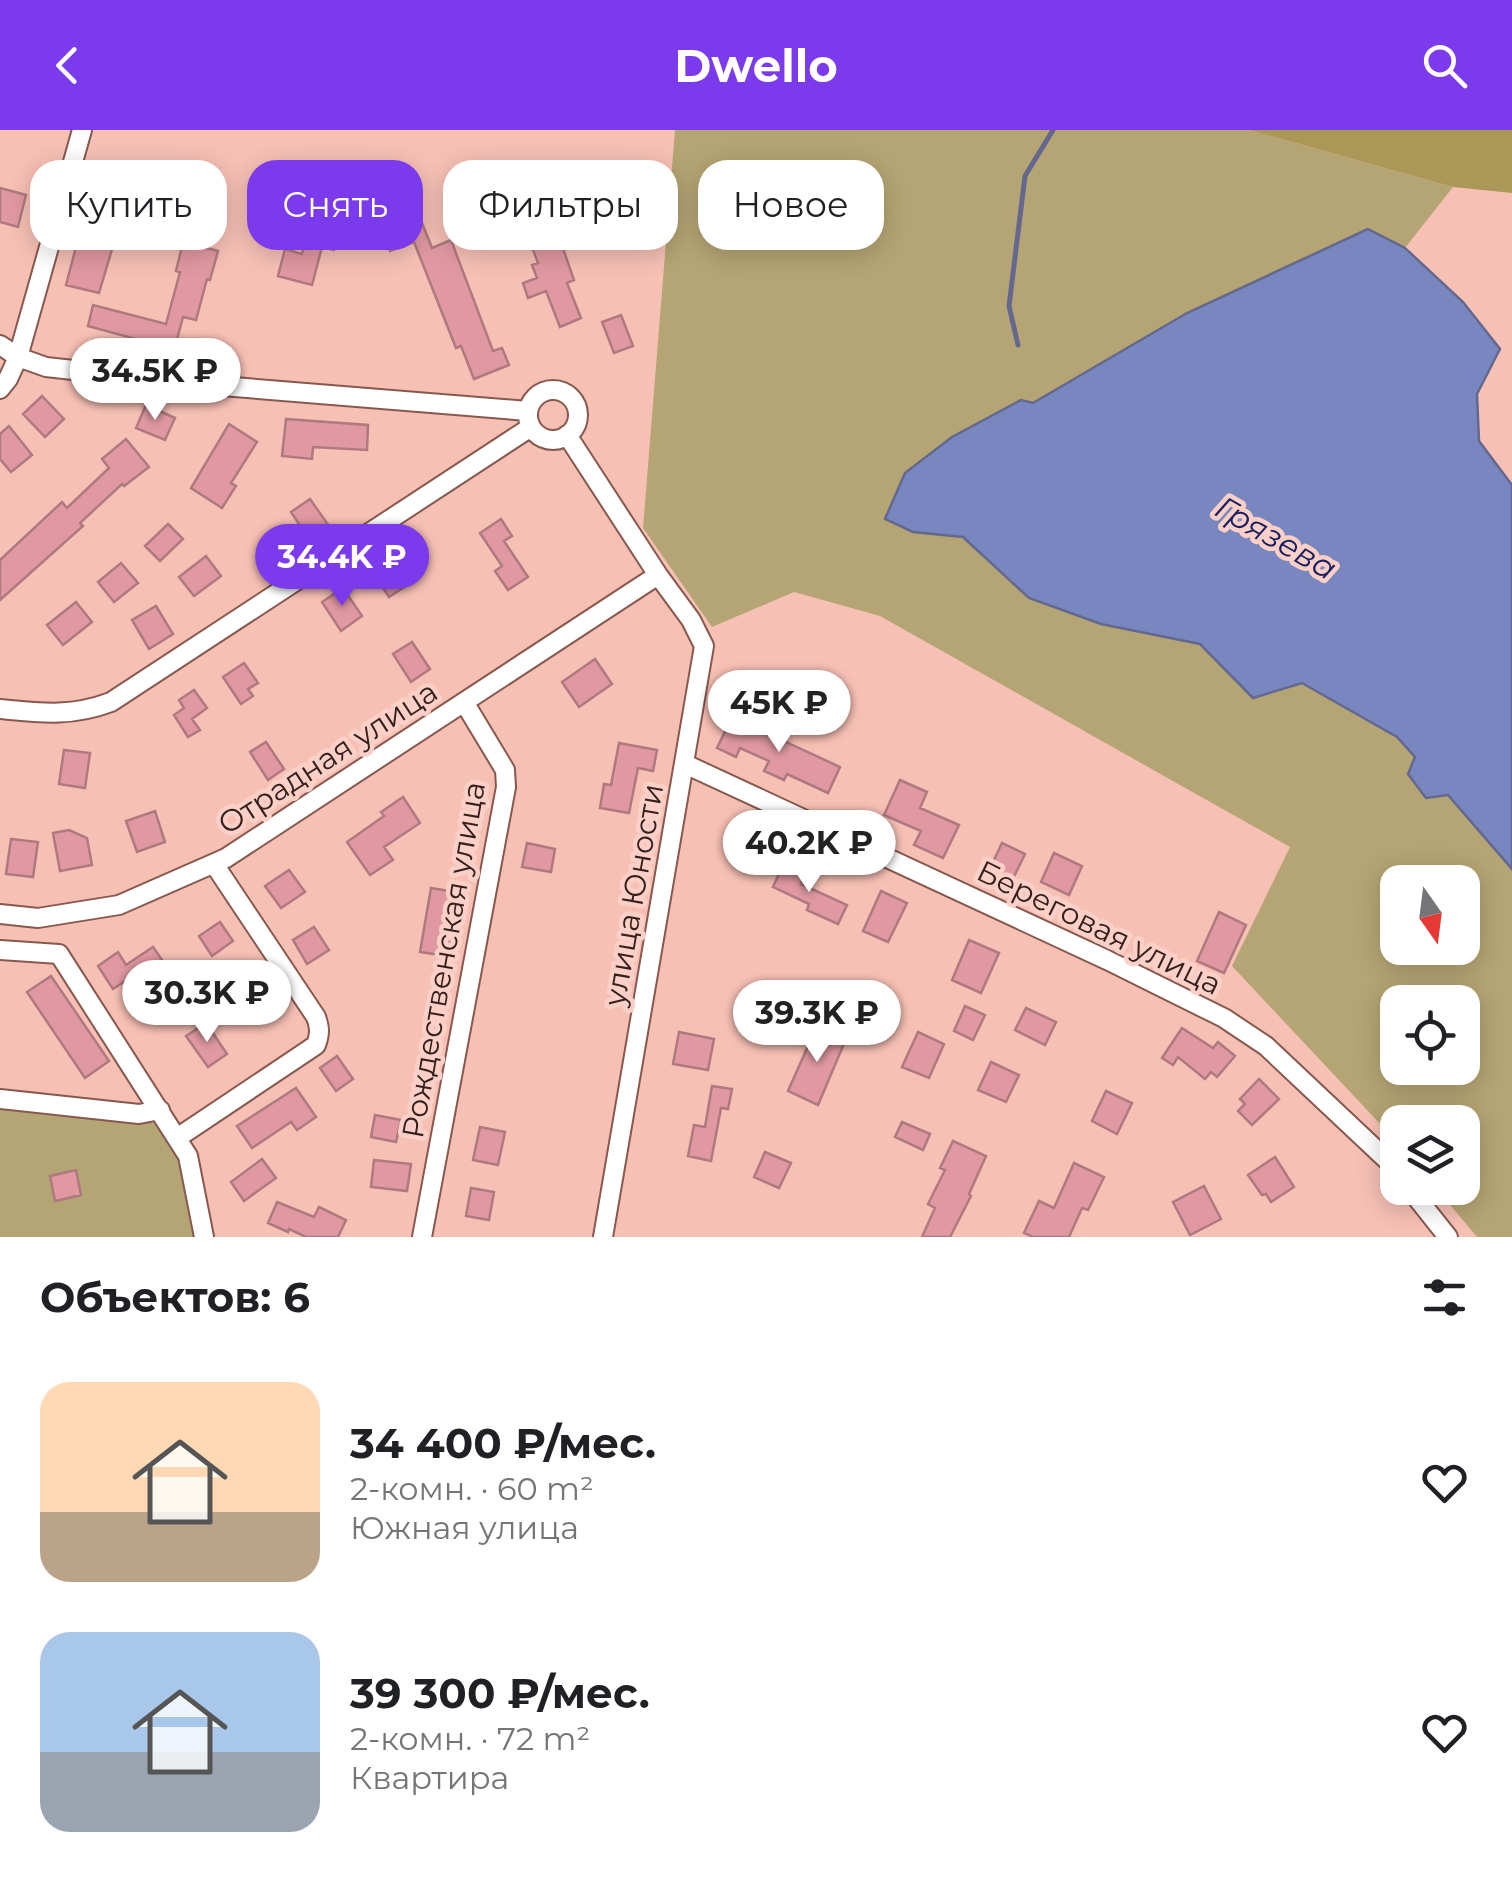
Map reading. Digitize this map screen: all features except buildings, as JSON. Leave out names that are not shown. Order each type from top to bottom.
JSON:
[{"type":"street","points":[[0,389],[18,358],[82,130]]},
{"type":"street","points":[[0,345],[18,358],[46,367],[529,419]]},
{"type":"street","points":[[544,392],[567,395],[577,415],[567,436],[551,440],[536,434],[529,419],[531,402],[544,392]]},
{"type":"street","points":[[0,709],[84,712],[111,702],[529,419]]},
{"type":"street","name":"улица Юности","points":[[567,436],[691,620],[704,646],[603,1237]]},
{"type":"street","name":"Отрадная улица","points":[[0,914],[38,918],[119,905],[226,858],[658,576]]},
{"type":"street","name":"Рождественская улица","points":[[422,1237],[506,787],[499,757],[464,702]]},
{"type":"street","name":"Береговая улица","points":[[685,764],[1224,1018],[1266,1046],[1380,1153]]},
{"type":"street","points":[[177,1138],[316,1044],[320,1035],[316,1017],[214,864]]},
{"type":"street","points":[[0,950],[59,954],[188,1156],[204,1237]]},
{"type":"street","points":[[0,1099],[139,1114],[160,1110]]},
{"type":"street","points":[[1423,1205],[1448,1237]]},
{"type":"shaded area","points":[[675,130],[1249,130],[1453,187],[1405,248],[1368,229],[913,532],[963,537],[1029,598],[1101,624],[1200,644],[1253,698],[1302,683],[1397,737],[1415,757],[1408,774],[1448,795],[1512,869],[1512,1237],[1477,1237],[1450,1205],[1480,1205],[1480,1105],[1380,1105],[1380,1124],[1232,966],[1290,847],[880,616],[794,592],[712,627],[643,528],[665,250],[678,250],[678,160],[673,160]]},
{"type":"shaded area","points":[[1249,130],[1512,130],[1512,193],[1453,187]]},
{"type":"shaded area","points":[[0,1108],[155,1123],[179,1159],[197,1237],[0,1237]]},
{"type":"water","points":[[1368,229],[1405,248],[1463,302],[1500,349],[1477,394],[1479,441],[1512,485],[1512,869],[1448,795],[1426,798],[1408,774],[1415,757],[1397,737],[1302,683],[1253,698],[1200,644],[1101,624],[1029,598],[963,537],[913,532],[885,519],[905,473],[952,437],[1021,400],[1033,403],[1187,313]]},
{"type":"waterway","name":"Грязева","points":[[1018,345],[1009,306],[1025,176],[1053,130]]}]
